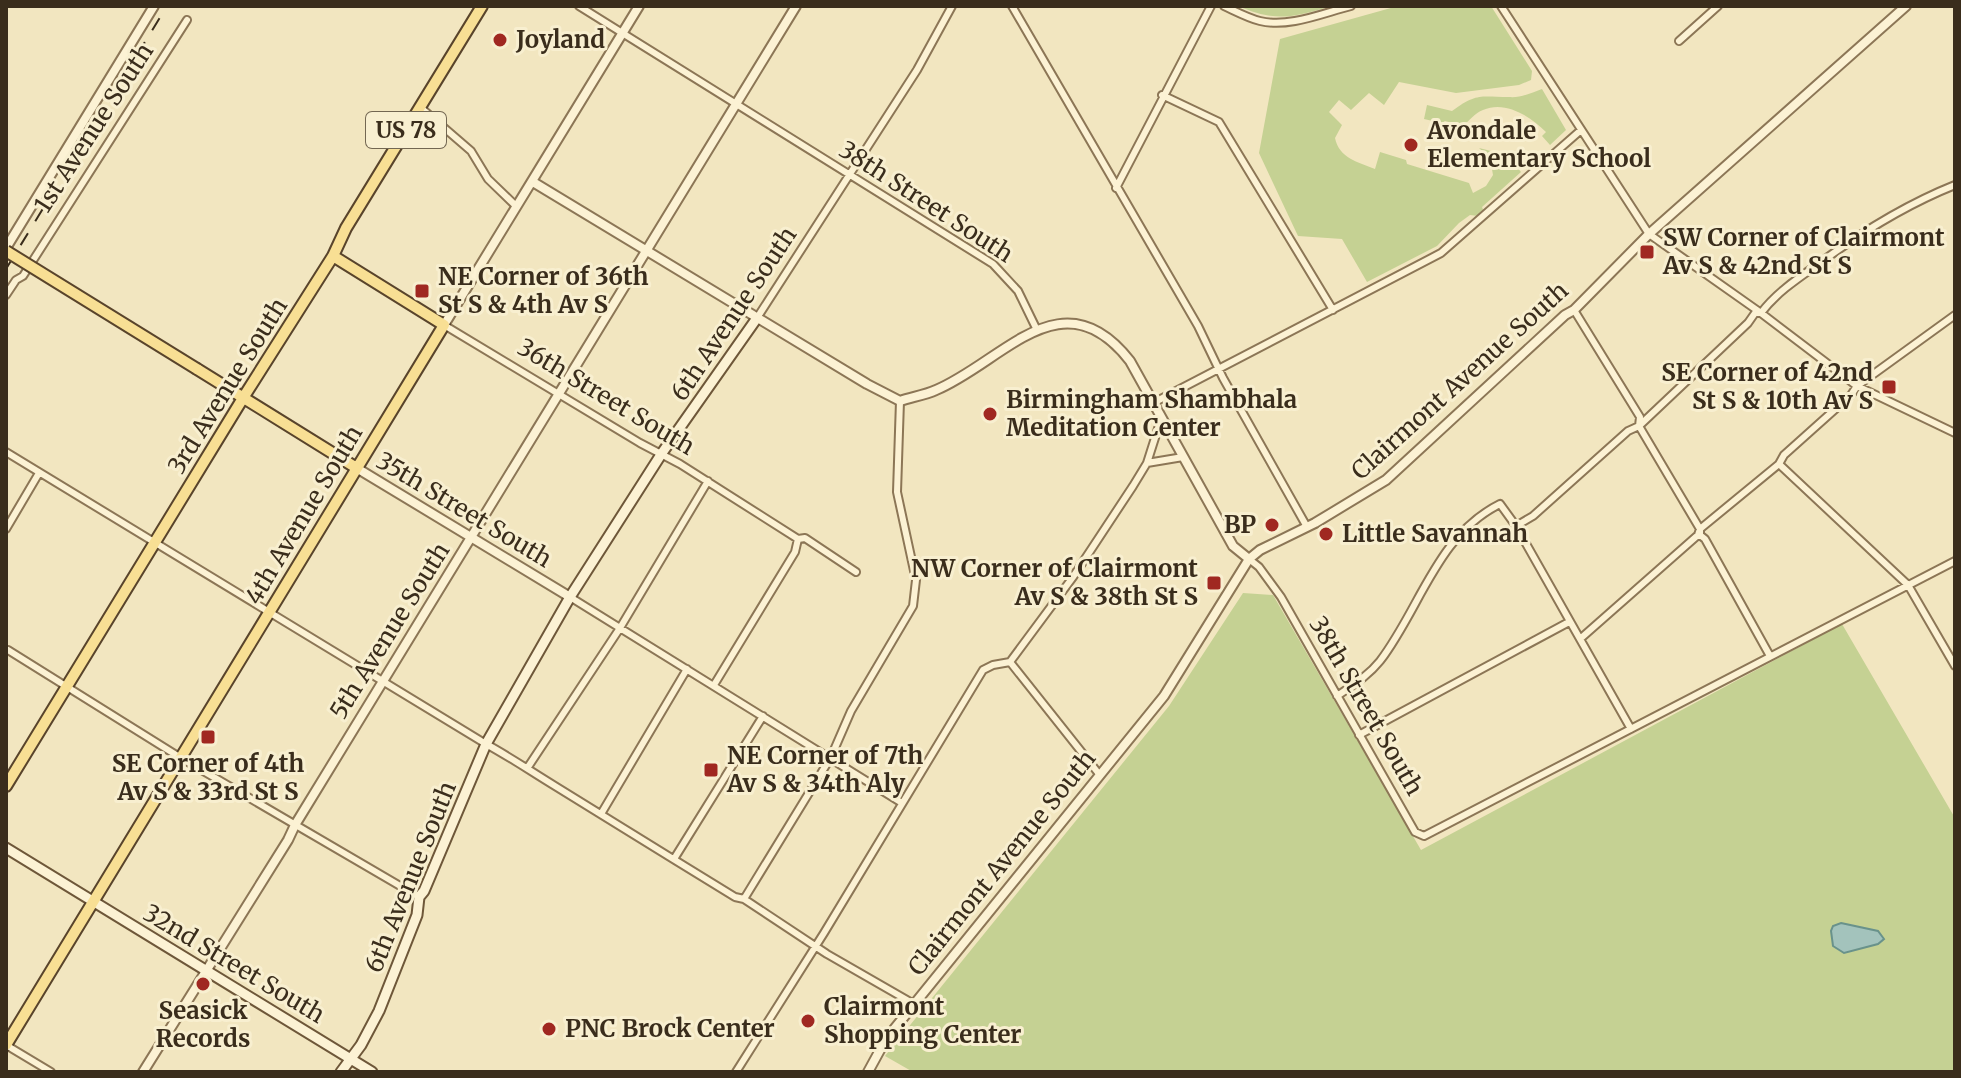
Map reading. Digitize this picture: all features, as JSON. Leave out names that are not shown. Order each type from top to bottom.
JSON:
[{"type":"main road","name":"3rd Avenue South","points":[[6,786],[333,256],[346,228],[482,6]]},
{"type":"main road","name":"35th Street South","points":[[6,249],[355,467]]},
{"type":"main road","name":"36th Street South","points":[[333,256],[444,325]]},
{"type":"main road","name":"6th Avenue South","points":[[341,1072],[361,1045],[379,1011],[417,915],[419,897],[486,744],[570,597],[662,453],[757,318]]},
{"type":"main road","name":"4th Avenue South","points":[[6,1045],[444,325]]},
{"type":"main road","name":"32nd Street South","points":[[6,848],[372,1072]]},
{"type":"street","name":"1st Avenue South","points":[[6,249],[154,6]]},
{"type":"street","name":"38th Street South","points":[[579,6],[993,264],[1018,291],[1036,328],[1077,324],[1100,332],[1117,344],[1155,402],[1161,419],[1233,546],[1259,567],[1281,597],[1415,832],[1424,836],[1631,729]]},
{"type":"street","name":"4th Avenue South","points":[[444,325],[639,6]]},
{"type":"street","name":"5th Avenue South","points":[[143,1072],[288,840],[382,680],[796,6]]},
{"type":"street","name":"6th Avenue South","points":[[757,318],[917,70],[952,6]]},
{"type":"street","points":[[1012,6],[1192,315],[1307,527]]},
{"type":"street","points":[[1116,188],[1211,6]]},
{"type":"street","points":[[1224,6],[1261,21],[1281,22],[1351,6]]},
{"type":"street","points":[[1501,6],[1649,234],[1857,386],[1955,433]]},
{"type":"street","points":[[1679,41],[1718,6]]},
{"type":"street","name":"Clairmont Avenue South","points":[[868,1072],[886,1039],[1164,696],[1249,559],[1386,480],[1449,419],[1574,310],[1649,234],[1906,6]]},
{"type":"street","name":"1st Avenue South","points":[[6,295],[16,280],[23,276],[187,20]]},
{"type":"street","points":[[1162,95],[1219,122],[1333,310]]},
{"type":"street","points":[[420,107],[471,151],[488,179],[516,206]]},
{"type":"street","points":[[1155,402],[1447,249],[1581,130]]},
{"type":"street","points":[[533,182],[900,401],[938,389],[1036,328]]},
{"type":"street","points":[[1516,526],[1533,516],[1628,431],[1639,426],[1755,313],[1761,313],[1796,280],[1856,236],[1921,199],[1955,185]]},
{"type":"street","points":[[1574,310],[1640,417],[1639,426],[1770,656]]},
{"type":"street","points":[[1580,639],[1698,535],[1700,529],[1779,464],[1784,455],[1851,395],[1857,386],[1955,315]]},
{"type":"street","name":"36th Street South","points":[[444,325],[640,443],[662,453],[798,539],[805,538],[856,572]]},
{"type":"street","points":[[744,899],[831,757],[851,711],[913,606],[916,580],[897,492],[900,401]]},
{"type":"street","points":[[736,1072],[983,670],[1010,662],[1073,577],[1147,463],[1161,419]]},
{"type":"street","points":[[6,452],[914,1004]]},
{"type":"street","points":[[1147,463],[1183,457]]},
{"type":"street","points":[[1779,464],[1908,585],[1955,666]]},
{"type":"street","name":"35th Street South","points":[[355,467],[902,803]]},
{"type":"street","points":[[6,529],[39,473]]},
{"type":"street","points":[[528,767],[620,628],[708,481]]},
{"type":"street","points":[[1337,696],[1364,679],[1381,660],[1437,564],[1464,531],[1485,511],[1500,504],[1516,526],[1631,729],[1955,561]]},
{"type":"street","points":[[714,685],[795,552],[798,539]]},
{"type":"street","points":[[1359,735],[1569,622]]},
{"type":"street","points":[[8,650],[181,758],[419,897]]},
{"type":"street","points":[[1010,662],[1099,774]]},
{"type":"street","points":[[601,814],[687,669]]},
{"type":"street","points":[[674,859],[763,716]]},
{"type":"street","points":[[6,1045],[51,1072]]},
{"type":"green space","points":[[1238,6],[1332,6],[1306,13],[1275,16]]},
{"type":"green space","name":"Avondale Elementary School","points":[[1398,6],[1491,6],[1532,71],[1531,80],[1519,85],[1456,93],[1399,82],[1384,105],[1369,93],[1351,110],[1339,100],[1329,112],[1342,125],[1335,138],[1337,145],[1350,158],[1375,169],[1380,152],[1406,160],[1407,164],[1469,183],[1473,193],[1486,186],[1493,175],[1490,158],[1479,148],[1507,155],[1521,172],[1482,207],[1484,212],[1478,216],[1470,215],[1437,246],[1367,282],[1342,239],[1298,236],[1259,153],[1280,39]]},
{"type":"green space","points":[[1542,89],[1566,130],[1550,145],[1542,136],[1546,132],[1540,126],[1508,108],[1483,110],[1463,126],[1445,121],[1437,126],[1437,122],[1424,119],[1427,105],[1452,111],[1474,98],[1518,97]]},
{"type":"green space","points":[[1243,593],[1273,595],[1421,850],[1842,624],[1955,818],[1955,1072],[913,1072],[885,1056],[1169,706]]},
{"type":"water","points":[[1841,923],[1878,931],[1884,939],[1878,944],[1844,953],[1833,946],[1831,931],[1833,926]]},
{"type":"railway","points":[[6,269],[167,6]]},
{"type":"place","name":"Joyland","points":[[500,40]]},
{"type":"place","name":"Avondale Elementary School","points":[[1411,145]]},
{"type":"place","name":"SW Corner of Clairmont Av S & 42nd St S","points":[[1647,252]]},
{"type":"place","name":"NE Corner of 36th St S & 4th Av S","points":[[422,291]]},
{"type":"place","name":"SE Corner of 42nd St S & 10th Av S","points":[[1889,387]]},
{"type":"place","name":"Birmingham Shambhala Meditation Center","points":[[990,414]]},
{"type":"place","name":"BP","points":[[1272,525]]},
{"type":"place","name":"Little Savannah","points":[[1326,534]]},
{"type":"place","name":"NW Corner of Clairmont Av S & 38th St S","points":[[1214,583]]},
{"type":"place","name":"SE Corner of 4th Av S & 33rd St S","points":[[208,737]]},
{"type":"place","name":"NE Corner of 7th Av S & 34th Aly","points":[[711,770]]},
{"type":"place","name":"Seasick Records","points":[[203,984]]},
{"type":"place","name":"Clairmont Shopping Center","points":[[808,1021]]},
{"type":"place","name":"PNC Brock Center","points":[[549,1029]]}]
